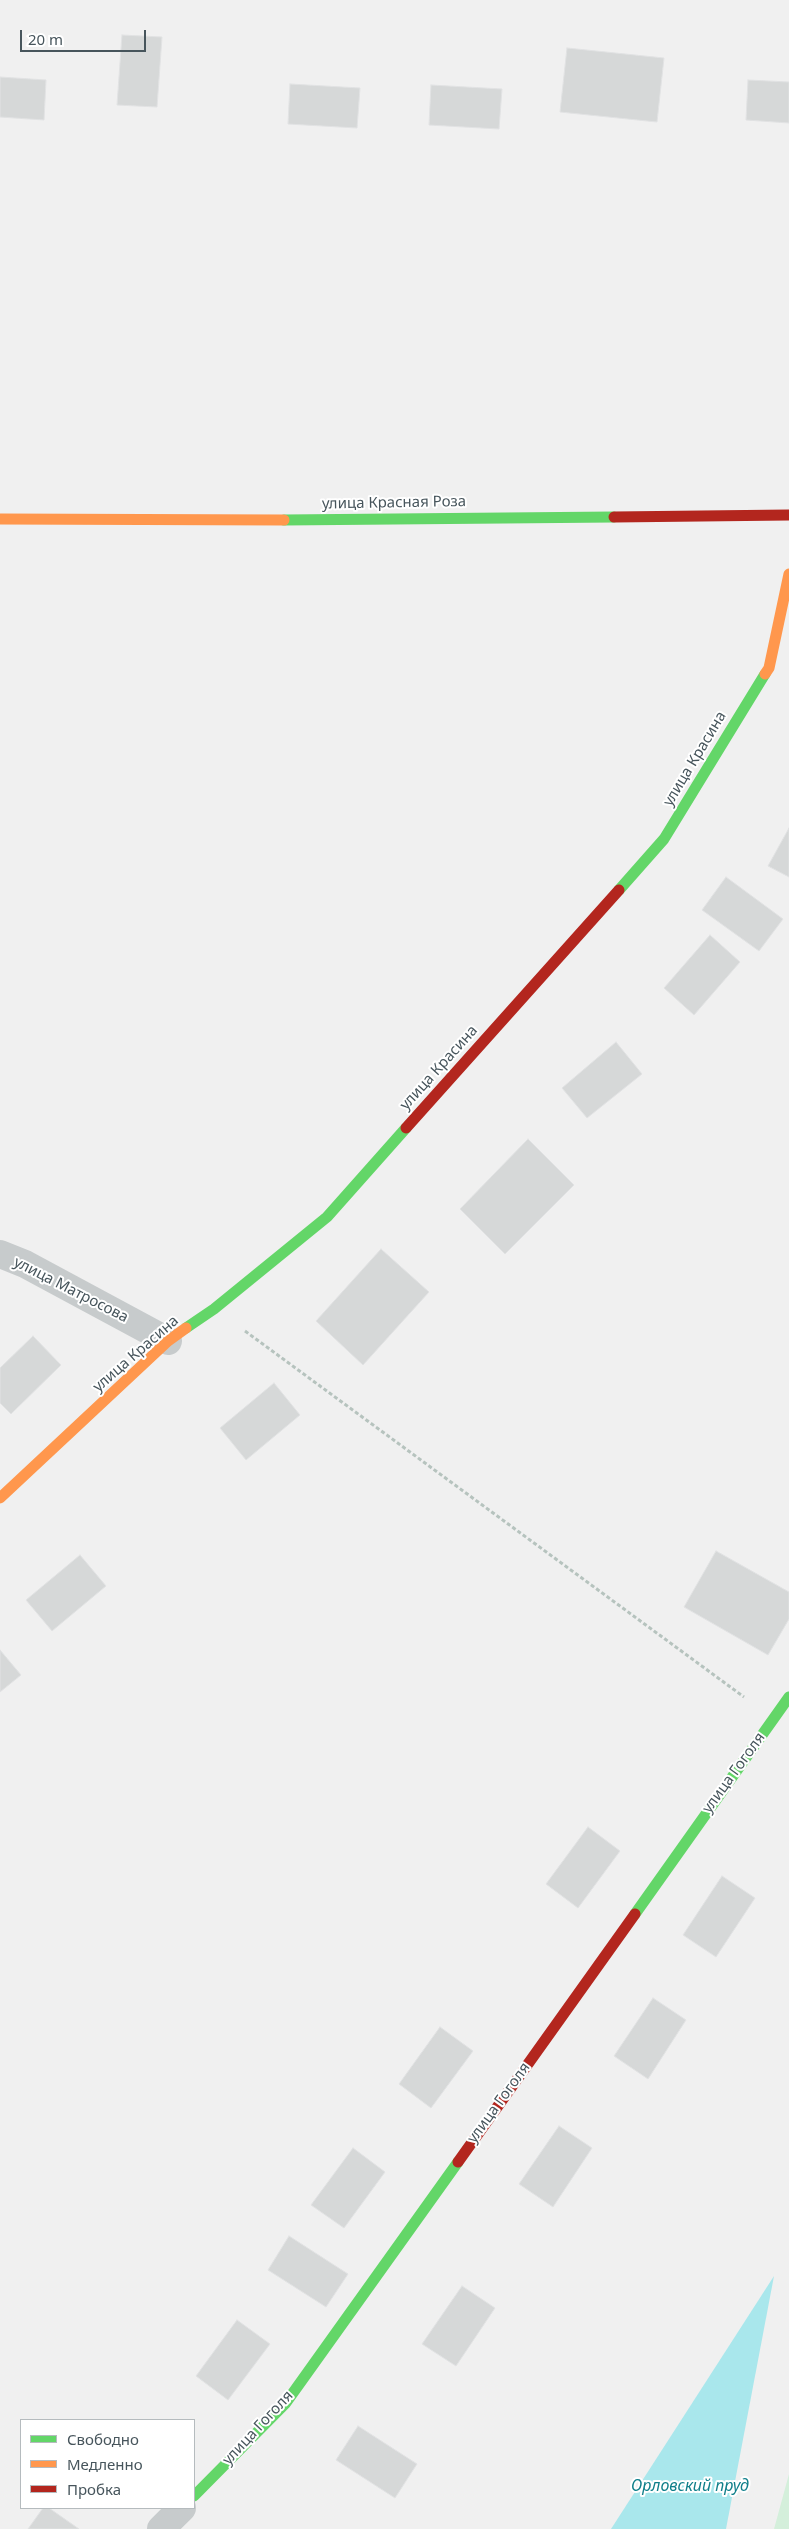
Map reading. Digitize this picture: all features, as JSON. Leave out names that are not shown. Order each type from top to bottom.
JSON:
[{"type":"street","name":"улица Красная Роза","points":[[0,519],[122,521],[789,515]]},
{"type":"street","name":"улица Красина","points":[[0,1498],[168,1341],[214,1309],[327,1216],[664,838],[768,668],[789,574]]},
{"type":"street","name":"улица Матросова","points":[[0,1254],[25,1264],[168,1341]]},
{"type":"street","name":"улица Гоголя","points":[[195,2495],[285,2404],[789,1697]]},
{"type":"street","points":[[161,2529],[181,2509]]},
{"type":"path","points":[[214,1309],[774,1718]]},
{"type":"green space","points":[[789,2474],[789,2529],[774,2529]]},
{"type":"water","name":"Орловский пруд","points":[[774,2276],[726,2529],[611,2529]]},
{"type":"building","points":[[122,35],[162,37],[157,107],[117,105]]},
{"type":"building","points":[[567,48],[664,58],[657,122],[560,112]]},
{"type":"building","points":[[0,77],[46,80],[44,120],[0,117]]},
{"type":"building","points":[[748,80],[789,82],[789,123],[746,120]]},
{"type":"building","points":[[290,84],[360,88],[357,128],[288,124]]},
{"type":"building","points":[[431,85],[502,89],[499,129],[429,125]]},
{"type":"building","points":[[789,828],[789,877],[768,866]]},
{"type":"building","points":[[726,877],[783,919],[759,951],[702,910]]},
{"type":"building","points":[[710,935],[740,962],[694,1015],[664,988]]},
{"type":"building","points":[[616,1042],[642,1074],[587,1118],[562,1088]]},
{"type":"building","points":[[528,1139],[574,1185],[505,1254],[460,1209]]},
{"type":"building","points":[[381,1249],[429,1292],[363,1365],[316,1321]]},
{"type":"building","points":[[33,1336],[61,1365],[11,1414],[0,1403],[0,1368]]},
{"type":"building","points":[[274,1383],[300,1415],[246,1460],[220,1428]]},
{"type":"building","points":[[716,1551],[789,1592],[789,1619],[768,1655],[684,1607]]},
{"type":"building","points":[[80,1555],[106,1586],[52,1631],[26,1600]]},
{"type":"building","points":[[0,1650],[21,1675],[0,1692]]},
{"type":"building","points":[[588,1827],[620,1851],[578,1908],[546,1884]]},
{"type":"building","points":[[722,1876],[755,1898],[716,1957],[683,1935]]},
{"type":"building","points":[[653,1998],[686,2020],[648,2079],[614,2056]]},
{"type":"building","points":[[440,2027],[473,2051],[431,2108],[399,2084]]},
{"type":"building","points":[[559,2126],[592,2148],[553,2207],[519,2184]]},
{"type":"building","points":[[353,2148],[385,2172],[344,2228],[311,2205]]},
{"type":"building","points":[[289,2236],[348,2274],[326,2307],[268,2270]]},
{"type":"building","points":[[462,2286],[495,2308],[456,2366],[422,2344]]},
{"type":"building","points":[[237,2320],[270,2344],[228,2400],[196,2376]]},
{"type":"building","points":[[358,2426],[417,2464],[395,2498],[336,2460]]},
{"type":"building","points":[[42,2509],[50,2509],[79,2529],[28,2529]]},
{"type":"traffic: fast","points":[[284,520],[614,517]]},
{"type":"traffic: fast","points":[[619,890],[664,839],[765,674]]},
{"type":"traffic: fast","points":[[186,1328],[214,1309],[327,1217],[406,1128]]},
{"type":"traffic: fast","points":[[635,1914],[789,1697]]},
{"type":"traffic: fast","points":[[195,2495],[285,2404],[458,2162]]},
{"type":"traffic: slow","points":[[0,519],[284,520]]},
{"type":"traffic: slow","points":[[765,674],[769,668],[789,574]]},
{"type":"traffic: slow","points":[[0,1498],[168,1341],[186,1328]]},
{"type":"traffic: jam","points":[[614,517],[789,515]]},
{"type":"traffic: jam","points":[[406,1128],[619,890]]},
{"type":"traffic: jam","points":[[458,2162],[635,1914]]}]
